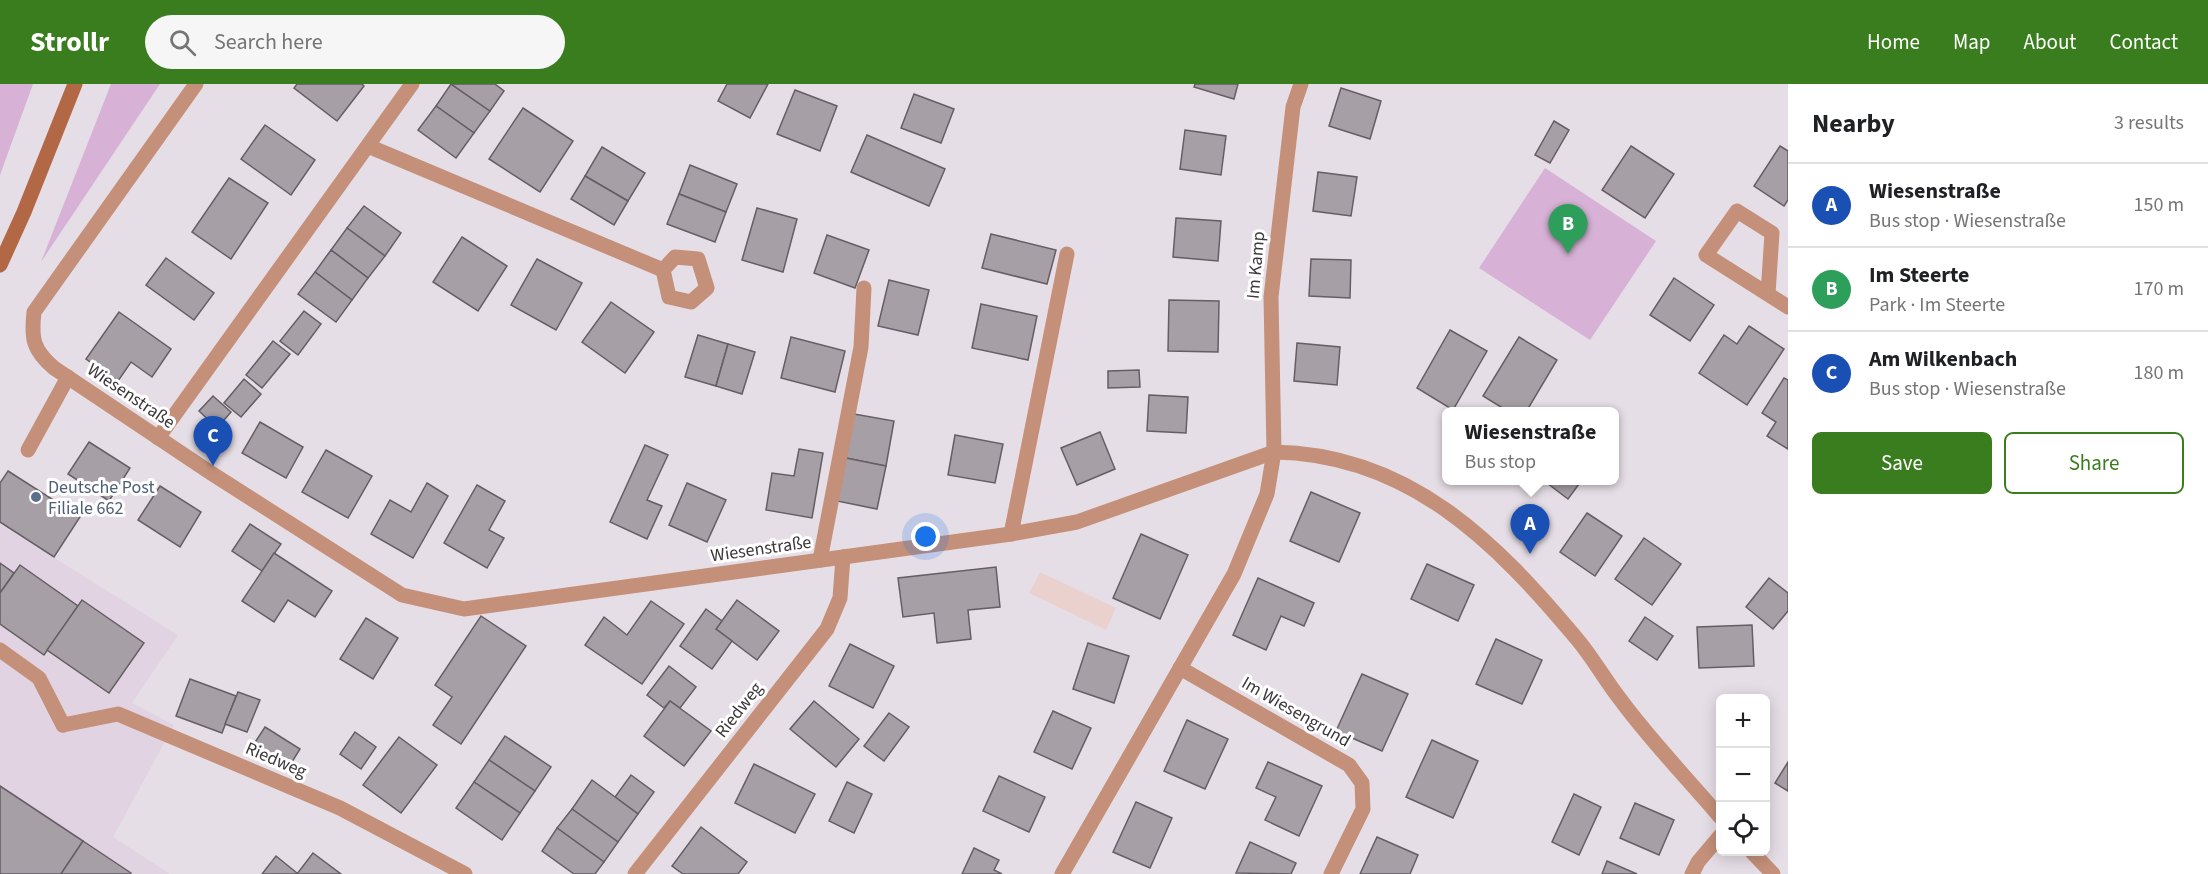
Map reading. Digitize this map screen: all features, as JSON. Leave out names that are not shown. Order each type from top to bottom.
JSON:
[{"type":"main road","points":[[0,264],[24,212],[75,84]]},
{"type":"street","name":"Wiesenstraße","points":[[196,84],[34,312],[31,336],[42,357],[68,377],[158,438],[402,595],[464,609],[1011,534],[1077,522],[1274,452],[1308,452],[1365,465],[1423,493],[1473,531],[1512,567],[1578,640],[1620,700],[1716,812]]},
{"type":"street","points":[[158,438],[412,84]]},
{"type":"street","name":"Im Kamp","points":[[1274,452],[1271,297],[1293,107],[1301,84]]},
{"type":"street","points":[[368,146],[663,270]]},
{"type":"street","points":[[1768,294],[1772,233],[1737,211],[1706,255],[1788,307]]},
{"type":"street","points":[[1011,534],[1067,254]]},
{"type":"street","points":[[820,560],[861,347],[864,288]]},
{"type":"street","points":[[28,450],[68,377]]},
{"type":"street","points":[[1062,874],[1234,574],[1267,494],[1274,452]]},
{"type":"street","name":"Riedweg","points":[[635,874],[827,629],[840,598],[843,557]]},
{"type":"street","name":"Riedweg","points":[[0,650],[39,678],[63,725],[118,714],[340,808],[465,874]]},
{"type":"street","name":"Im Wiesengrund","points":[[1180,668],[1349,765],[1362,783],[1364,809],[1331,874]]},
{"type":"street","points":[[1692,874],[1698,862],[1716,841]]},
{"type":"street","points":[[1756,856],[1773,874]]},
{"type":"shaded area","points":[[0,84],[33,84],[0,175]]},
{"type":"shaded area","points":[[111,84],[160,84],[41,262]]},
{"type":"shaded area","points":[[1545,168],[1656,241],[1590,340],[1479,268]]},
{"type":"shaded area","points":[[0,524],[178,635],[132,703],[174,725],[113,837],[170,874],[0,874]]},
{"type":"shaded area","points":[[1040,572],[1116,608],[1106,630],[1029,593]]},
{"type":"building","points":[[297,84],[362,84],[364,86],[337,121],[294,88]]},
{"type":"building","points":[[451,84],[490,111],[474,133],[436,106]]},
{"type":"building","points":[[451,84],[495,84],[504,91],[490,111]]},
{"type":"building","points":[[727,84],[768,84],[750,118],[718,101]]},
{"type":"building","points":[[1195,84],[1238,84],[1234,99],[1194,87]]},
{"type":"building","points":[[1341,88],[1381,101],[1370,139],[1329,126]]},
{"type":"building","points":[[795,90],[837,106],[820,151],[777,134]]},
{"type":"building","points":[[914,94],[954,109],[941,143],[901,128]]},
{"type":"building","points":[[436,106],[474,133],[456,158],[418,130]]},
{"type":"building","points":[[523,108],[573,141],[540,192],[489,159]]},
{"type":"building","points":[[1554,121],[1569,130],[1550,163],[1535,155]]},
{"type":"building","points":[[265,125],[315,160],[291,195],[241,159]]},
{"type":"building","points":[[1185,130],[1226,136],[1221,175],[1180,169]]},
{"type":"building","points":[[867,135],[945,169],[929,206],[851,172]]},
{"type":"building","points":[[1631,146],[1674,174],[1645,218],[1602,190]]},
{"type":"building","points":[[1780,146],[1788,151],[1788,200],[1784,206],[1754,186]]},
{"type":"building","points":[[602,147],[645,173],[628,201],[585,176]]},
{"type":"building","points":[[690,165],[737,184],[726,212],[679,194]]},
{"type":"building","points":[[1318,172],[1357,177],[1351,216],[1313,211]]},
{"type":"building","points":[[585,176],[628,201],[614,225],[571,199]]},
{"type":"building","points":[[229,178],[268,203],[231,259],[192,232]]},
{"type":"building","points":[[679,194],[726,212],[715,242],[667,224]]},
{"type":"building","points":[[364,206],[401,233],[385,256],[347,228]]},
{"type":"building","points":[[757,208],[797,219],[783,272],[742,260]]},
{"type":"building","points":[[1176,218],[1221,221],[1218,261],[1173,257]]},
{"type":"building","points":[[347,228],[385,256],[368,278],[331,250]]},
{"type":"building","points":[[991,234],[1056,250],[1047,284],[982,268]]},
{"type":"building","points":[[827,235],[869,250],[855,288],[814,273]]},
{"type":"building","points":[[462,237],[507,266],[478,311],[433,282]]},
{"type":"building","points":[[331,250],[368,278],[352,300],[315,272]]},
{"type":"building","points":[[166,258],[214,293],[194,320],[146,285]]},
{"type":"building","points":[[537,259],[582,283],[556,330],[511,305]]},
{"type":"building","points":[[1311,259],[1351,260],[1350,298],[1309,296]]},
{"type":"building","points":[[315,272],[352,300],[336,322],[298,294]]},
{"type":"building","points":[[1674,278],[1714,305],[1690,341],[1650,315]]},
{"type":"building","points":[[889,280],[929,290],[918,335],[878,326]]},
{"type":"building","points":[[1169,300],[1219,301],[1218,352],[1168,351]]},
{"type":"building","points":[[611,302],[654,332],[625,373],[582,342]]},
{"type":"building","points":[[981,304],[1037,316],[1028,360],[972,348]]},
{"type":"building","points":[[304,311],[321,324],[298,355],[280,341]]},
{"type":"building","points":[[119,312],[171,349],[152,377],[131,362],[118,381],[86,359]]},
{"type":"building","points":[[1749,326],[1784,349],[1747,405],[1699,373],[1724,335],[1737,344]]},
{"type":"building","points":[[1450,330],[1487,351],[1455,407],[1448,407],[1417,388]]},
{"type":"building","points":[[698,335],[728,344],[716,386],[685,377]]},
{"type":"building","points":[[791,337],[845,351],[835,392],[781,378]]},
{"type":"building","points":[[1519,337],[1557,360],[1529,407],[1501,407],[1483,396]]},
{"type":"building","points":[[273,341],[290,354],[262,388],[246,375]]},
{"type":"building","points":[[1297,343],[1340,347],[1337,385],[1294,381]]},
{"type":"building","points":[[728,344],[755,352],[742,394],[716,386]]},
{"type":"building","points":[[1139,370],[1140,387],[1108,388],[1108,371]]},
{"type":"building","points":[[1784,378],[1788,380],[1788,449],[1767,436],[1776,422],[1762,413]]},
{"type":"building","points":[[244,379],[261,394],[241,417],[224,403]]},
{"type":"building","points":[[1149,395],[1188,397],[1186,433],[1147,431]]},
{"type":"building","points":[[213,396],[231,412],[217,428],[199,411]]},
{"type":"building","points":[[854,414],[894,421],[886,466],[846,458]]},
{"type":"building","points":[[260,422],[303,447],[286,478],[242,453]]},
{"type":"building","points":[[1100,432],[1115,469],[1077,485],[1061,448]]},
{"type":"building","points":[[955,435],[1003,444],[995,483],[948,475]]},
{"type":"building","points":[[89,442],[130,468],[109,501],[68,474]]},
{"type":"building","points":[[645,445],[668,455],[647,500],[662,506],[647,539],[610,522]]},
{"type":"building","points":[[799,449],[823,453],[812,518],[766,510],[772,473],[794,476]]},
{"type":"building","points":[[326,450],[372,476],[348,518],[302,492]]},
{"type":"building","points":[[846,458],[886,466],[877,509],[837,501]]},
{"type":"building","points":[[8,471],[80,517],[54,557],[0,522],[0,483]]},
{"type":"building","points":[[427,483],[448,496],[413,558],[371,534],[390,500],[411,512]]},
{"type":"building","points":[[687,483],[726,500],[707,542],[669,525]]},
{"type":"building","points":[[477,485],[505,501],[489,530],[504,538],[487,568],[444,543]]},
{"type":"building","points":[[1550,485],[1578,485],[1568,499]]},
{"type":"building","points":[[160,486],[201,512],[180,547],[138,520]]},
{"type":"building","points":[[1311,492],[1360,513],[1339,562],[1290,541]]},
{"type":"building","points":[[1587,513],[1622,536],[1595,576],[1560,552]]},
{"type":"building","points":[[250,524],[281,544],[262,571],[232,551]]},
{"type":"building","points":[[1141,534],[1188,555],[1160,619],[1113,598]]},
{"type":"building","points":[[1644,538],[1681,564],[1652,605],[1615,579]]},
{"type":"building","points":[[274,553],[332,591],[315,617],[288,600],[274,622],[242,601]]},
{"type":"building","points":[[0,563],[14,573],[0,593]]},
{"type":"building","points":[[1427,564],[1474,585],[1458,621],[1411,599]]},
{"type":"building","points":[[20,565],[78,606],[44,655],[0,624],[0,593]]},
{"type":"building","points":[[996,567],[1000,607],[968,610],[971,639],[937,643],[934,613],[903,617],[898,578]]},
{"type":"building","points":[[1258,578],[1314,603],[1304,626],[1281,616],[1266,650],[1233,635]]},
{"type":"building","points":[[1769,578],[1788,593],[1788,611],[1773,629],[1746,607]]},
{"type":"building","points":[[82,600],[144,643],[109,693],[47,650]]},
{"type":"building","points":[[737,600],[779,631],[757,660],[716,629]]},
{"type":"building","points":[[651,601],[684,624],[642,684],[585,645],[604,617],[627,635]]},
{"type":"building","points":[[706,609],[722,621],[716,629],[732,641],[712,669],[680,646]]},
{"type":"building","points":[[481,616],[526,646],[461,744],[433,725],[452,697],[435,685]]},
{"type":"building","points":[[1645,617],[1673,636],[1657,660],[1629,641]]},
{"type":"building","points":[[366,618],[398,638],[373,679],[340,659]]},
{"type":"building","points":[[1752,625],[1754,666],[1699,668],[1697,627]]},
{"type":"building","points":[[1496,639],[1542,660],[1522,704],[1476,684]]},
{"type":"building","points":[[1088,643],[1129,656],[1114,703],[1073,689]]},
{"type":"building","points":[[850,644],[894,666],[873,708],[829,686]]},
{"type":"building","points":[[669,666],[696,687],[680,708],[670,701],[664,708],[647,695]]},
{"type":"building","points":[[1362,674],[1408,694],[1382,751],[1336,731]]},
{"type":"building","points":[[190,679],[236,696],[222,733],[176,716]]},
{"type":"building","points":[[238,692],[260,700],[247,732],[225,724]]},
{"type":"building","points":[[670,701],[711,731],[684,766],[644,736]]},
{"type":"building","points":[[814,701],[859,739],[836,767],[790,729]]},
{"type":"building","points":[[1053,711],[1091,728],[1072,769],[1034,752]]},
{"type":"building","points":[[889,713],[909,727],[884,761],[864,746]]},
{"type":"building","points":[[1187,720],[1228,739],[1205,789],[1164,771]]},
{"type":"building","points":[[265,727],[300,749],[287,770],[252,747]]},
{"type":"building","points":[[355,732],[376,747],[361,769],[340,754]]},
{"type":"building","points":[[505,736],[551,767],[535,791],[489,760]]},
{"type":"building","points":[[399,737],[437,765],[401,813],[363,785]]},
{"type":"building","points":[[1432,740],[1478,761],[1453,818],[1406,797]]},
{"type":"building","points":[[489,760],[535,791],[520,813],[474,782]]},
{"type":"building","points":[[1268,762],[1322,786],[1299,836],[1265,820],[1276,797],[1256,788]]},
{"type":"building","points":[[1788,762],[1788,791],[1775,783]]},
{"type":"building","points":[[754,764],[815,794],[795,833],[735,803]]},
{"type":"building","points":[[631,775],[654,792],[638,814],[615,797]]},
{"type":"building","points":[[999,776],[1045,797],[1029,832],[983,811]]},
{"type":"building","points":[[592,780],[638,814],[618,842],[572,809]]},
{"type":"building","points":[[474,782],[520,813],[502,840],[456,808]]},
{"type":"building","points":[[847,782],[872,794],[854,833],[829,821]]},
{"type":"building","points":[[0,786],[83,841],[61,874],[0,874]]},
{"type":"building","points":[[1574,794],[1601,807],[1579,855],[1552,842]]},
{"type":"building","points":[[1136,802],[1172,818],[1150,868],[1113,852]]},
{"type":"building","points":[[1635,803],[1674,820],[1659,855],[1620,838]]},
{"type":"building","points":[[572,809],[618,842],[604,862],[557,828]]},
{"type":"building","points":[[701,827],[747,862],[738,874],[683,874],[672,866]]},
{"type":"building","points":[[557,828],[604,862],[595,874],[574,874],[542,851]]},
{"type":"building","points":[[1377,837],[1418,855],[1410,874],[1360,874]]},
{"type":"building","points":[[83,841],[131,873],[61,874]]},
{"type":"building","points":[[1250,842],[1296,863],[1291,874],[1236,873]]},
{"type":"building","points":[[974,848],[999,860],[994,870],[1002,874],[962,874]]},
{"type":"building","points":[[313,853],[341,874],[297,874]]},
{"type":"building","points":[[276,856],[297,873],[297,874],[262,874]]},
{"type":"building","points":[[1607,861],[1637,874],[1602,874]]},
{"type":"place","name":"Im Steerte","points":[[1568,254]]},
{"type":"place","name":"Am Wilkenbach","points":[[213,466]]},
{"type":"place","name":"Deutsche Post Filiale 662","points":[[36,497]]},
{"type":"place","name":"Wiesenstraße","points":[[1530,554]]}]
